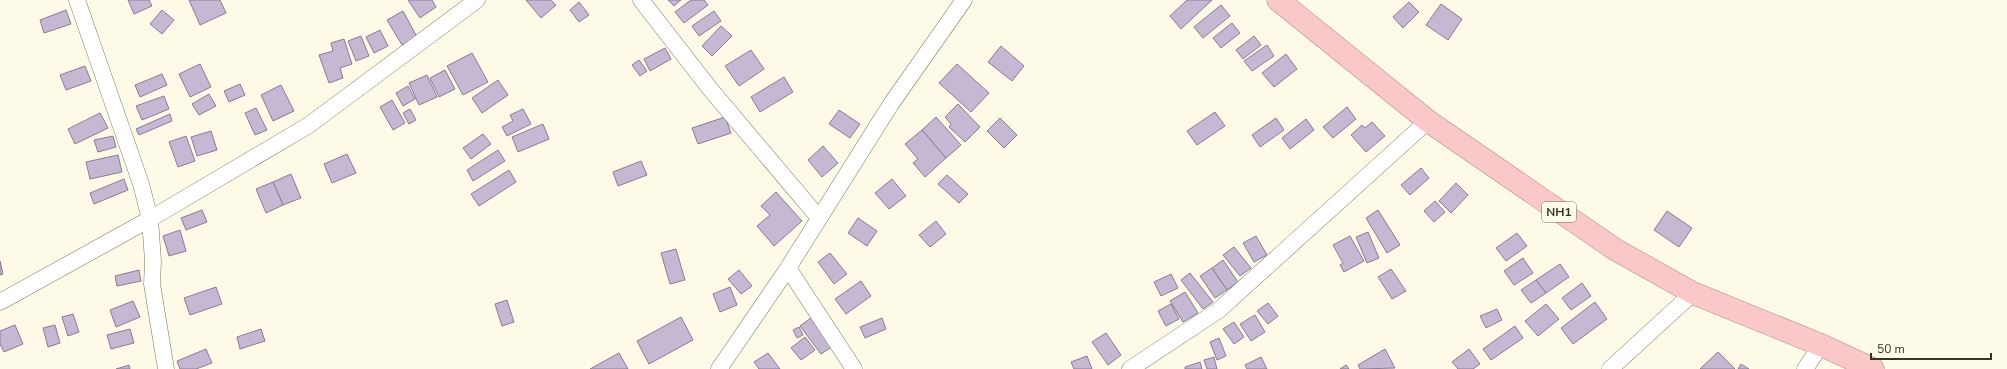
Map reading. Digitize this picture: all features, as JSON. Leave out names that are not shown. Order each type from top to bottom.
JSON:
[{"type":"highway","name":"NH1","points":[[1278,0],[1428,121],[1616,250],[1693,293],[1821,345],[1873,369]]},
{"type":"street","points":[[77,0],[141,184],[150,219],[154,261],[152,284],[166,369]]},
{"type":"street","points":[[0,302],[150,219],[309,125],[477,0]]},
{"type":"street","points":[[641,0],[711,90],[819,218]]},
{"type":"street","points":[[719,369],[788,268],[891,104],[964,0]]},
{"type":"street","points":[[1130,369],[1219,310],[1428,121]]},
{"type":"street","points":[[788,268],[854,369]]},
{"type":"street","points":[[1610,369],[1693,293]]},
{"type":"street","points":[[1805,369],[1821,345]]},
{"type":"building","points":[[128,0],[149,0],[152,6],[134,14]]},
{"type":"building","points":[[189,0],[220,0],[226,13],[200,25]]},
{"type":"building","points":[[408,0],[432,0],[436,7],[420,18]]},
{"type":"building","points":[[526,0],[551,0],[556,5],[541,18]]},
{"type":"building","points":[[668,0],[681,0],[674,6]]},
{"type":"building","points":[[691,0],[704,0],[708,5],[684,23],[675,12]]},
{"type":"building","points":[[1187,0],[1212,0],[1181,29],[1170,16]]},
{"type":"building","points":[[579,2],[589,15],[579,22],[570,10]]},
{"type":"building","points":[[1409,2],[1419,12],[1403,28],[1393,17]]},
{"type":"building","points":[[1441,4],[1462,19],[1448,40],[1426,25]]},
{"type":"building","points":[[1221,5],[1230,16],[1203,38],[1194,27]]},
{"type":"building","points":[[66,10],[71,24],[44,33],[40,20]]},
{"type":"building","points":[[162,10],[174,20],[162,34],[150,24]]},
{"type":"building","points":[[403,11],[417,37],[402,45],[387,20]]},
{"type":"building","points":[[714,11],[721,21],[699,36],[692,26]]},
{"type":"building","points":[[1232,23],[1240,33],[1221,48],[1213,38]]},
{"type":"building","points":[[721,26],[732,36],[712,56],[702,46]]},
{"type":"building","points":[[380,30],[388,46],[374,53],[366,37]]},
{"type":"building","points":[[361,36],[369,56],[356,61],[348,41]]},
{"type":"building","points":[[1254,36],[1261,45],[1243,59],[1236,50]]},
{"type":"building","points":[[344,39],[352,64],[340,68],[343,78],[329,83],[319,55],[333,51],[331,43]]},
{"type":"building","points":[[1267,45],[1274,56],[1252,71],[1244,61]]},
{"type":"building","points":[[1001,46],[1024,66],[1012,81],[988,62]]},
{"type":"building","points":[[665,48],[671,59],[650,71],[644,59]]},
{"type":"building","points":[[751,50],[764,69],[739,86],[725,66]]},
{"type":"building","points":[[472,53],[488,82],[463,95],[447,66]]},
{"type":"building","points":[[1286,54],[1297,69],[1274,87],[1262,73]]},
{"type":"building","points":[[639,60],[647,71],[640,76],[632,65]]},
{"type":"building","points":[[200,64],[211,87],[190,97],[179,74]]},
{"type":"building","points":[[957,64],[989,93],[971,112],[939,83]]},
{"type":"building","points":[[85,66],[91,81],[66,90],[60,75]]},
{"type":"building","points":[[445,70],[455,89],[439,97],[430,78]]},
{"type":"building","points":[[162,74],[167,85],[140,97],[135,85]]},
{"type":"building","points":[[427,75],[437,97],[419,105],[409,83]]},
{"type":"building","points":[[784,77],[793,92],[760,112],[751,97]]},
{"type":"building","points":[[498,80],[508,95],[482,113],[472,98]]},
{"type":"building","points":[[240,84],[245,95],[229,102],[224,91]]},
{"type":"building","points":[[281,85],[294,111],[273,121],[261,95]]},
{"type":"building","points":[[408,86],[415,99],[403,106],[396,93]]},
{"type":"building","points":[[209,94],[216,106],[199,115],[192,104]]},
{"type":"building","points":[[164,96],[169,109],[142,120],[136,106]]},
{"type":"building","points":[[392,100],[405,123],[393,130],[380,107]]},
{"type":"building","points":[[958,104],[980,127],[965,142],[949,127],[951,124],[945,117]]},
{"type":"building","points":[[1347,107],[1356,119],[1333,138],[1323,127]]},
{"type":"building","points":[[256,108],[267,130],[255,135],[245,113]]},
{"type":"building","points":[[410,109],[416,120],[409,124],[403,113]]},
{"type":"building","points":[[523,109],[531,124],[507,136],[502,127],[513,121],[510,115]]},
{"type":"building","points":[[839,110],[860,124],[850,138],[829,124]]},
{"type":"building","points":[[1215,112],[1225,126],[1197,145],[1187,131]]},
{"type":"building","points":[[100,113],[108,128],[75,144],[68,129]]},
{"type":"building","points":[[170,114],[172,121],[139,135],[136,129]]},
{"type":"building","points":[[725,117],[731,133],[698,144],[692,128]]},
{"type":"building","points":[[936,117],[961,145],[946,158],[922,130]]},
{"type":"building","points":[[1000,118],[1017,135],[1004,148],[987,131]]},
{"type":"building","points":[[1276,118],[1284,130],[1260,147],[1252,135]]},
{"type":"building","points":[[1306,119],[1314,130],[1290,149],[1282,138]]},
{"type":"building","points":[[1372,122],[1385,136],[1366,152],[1351,135],[1362,125],[1365,128]]},
{"type":"building","points":[[543,124],[549,139],[518,152],[512,137]]},
{"type":"building","points":[[922,130],[946,158],[925,177],[913,163],[918,159],[905,144]]},
{"type":"building","points":[[211,131],[217,150],[197,156],[191,137]]},
{"type":"building","points":[[483,134],[491,144],[471,159],[463,148]]},
{"type":"building","points":[[113,136],[116,147],[98,152],[94,140]]},
{"type":"building","points":[[186,136],[195,161],[178,167],[169,142]]},
{"type":"building","points":[[823,146],[838,163],[822,177],[808,160]]},
{"type":"building","points":[[498,150],[505,161],[473,181],[467,170]]},
{"type":"building","points":[[347,154],[356,173],[332,183],[324,164]]},
{"type":"building","points":[[118,155],[122,172],[90,179],[86,162]]},
{"type":"building","points":[[641,161],[647,175],[618,186],[613,172]]},
{"type":"building","points":[[1421,168],[1429,178],[1410,195],[1401,185]]},
{"type":"building","points":[[509,170],[516,182],[479,206],[471,194]]},
{"type":"building","points":[[291,174],[301,198],[283,205],[273,182]]},
{"type":"building","points":[[947,175],[968,194],[959,203],[938,184]]},
{"type":"building","points":[[124,179],[128,190],[94,204],[90,193]]},
{"type":"building","points":[[892,179],[906,196],[889,209],[875,193]]},
{"type":"building","points":[[273,182],[283,205],[266,213],[256,189]]},
{"type":"building","points":[[1456,183],[1468,195],[1451,213],[1439,201]]},
{"type":"building","points":[[776,192],[802,221],[774,246],[757,226],[770,215],[761,206]]},
{"type":"building","points":[[1435,201],[1445,212],[1434,222],[1424,211]]},
{"type":"building","points":[[202,210],[207,222],[186,230],[181,218]]},
{"type":"building","points":[[1378,210],[1400,245],[1387,253],[1366,218]]},
{"type":"building","points":[[1667,211],[1692,228],[1679,247],[1654,230]]},
{"type":"building","points":[[858,218],[877,231],[867,246],[848,233]]},
{"type":"building","points":[[936,221],[946,234],[930,247],[919,235]]},
{"type":"building","points":[[180,230],[186,251],[169,256],[163,236]]},
{"type":"building","points":[[1368,232],[1379,258],[1367,263],[1356,237]]},
{"type":"building","points":[[1517,233],[1527,246],[1506,261],[1496,248]]},
{"type":"building","points":[[1256,236],[1267,255],[1254,262],[1243,243]]},
{"type":"building","points":[[1350,236],[1364,261],[1344,272],[1340,265],[1343,263],[1333,245]]},
{"type":"building","points":[[1234,247],[1251,268],[1240,276],[1223,255]]},
{"type":"building","points":[[676,249],[685,280],[670,284],[661,253]]},
{"type":"building","points":[[830,253],[847,274],[834,284],[818,262]]},
{"type":"building","points":[[1523,258],[1533,273],[1514,285],[1504,271]]},
{"type":"building","points":[[1223,260],[1238,282],[1227,290],[1212,268]]},
{"type":"building","points":[[0,261],[3,274],[0,275]]},
{"type":"building","points":[[1560,264],[1569,277],[1546,293],[1536,280]]},
{"type":"building","points":[[1212,268],[1227,290],[1215,298],[1200,276]]},
{"type":"building","points":[[1391,269],[1406,291],[1392,299],[1378,277]]},
{"type":"building","points":[[139,270],[141,281],[117,286],[115,276]]},
{"type":"building","points":[[739,270],[752,286],[741,294],[728,279]]},
{"type":"building","points":[[1190,273],[1213,302],[1203,309],[1181,280]]},
{"type":"building","points":[[1171,274],[1178,288],[1161,296],[1154,282]]},
{"type":"building","points":[[1536,280],[1546,293],[1531,303],[1521,290]]},
{"type":"building","points":[[861,281],[871,296],[846,314],[835,299]]},
{"type":"building","points":[[1582,283],[1591,296],[1571,310],[1562,298]]},
{"type":"building","points":[[216,287],[222,304],[190,315],[184,298]]},
{"type":"building","points":[[730,287],[737,305],[720,312],[713,294]]},
{"type":"building","points":[[1185,292],[1198,313],[1183,322],[1170,301]]},
{"type":"building","points":[[507,300],[514,322],[502,326],[495,304]]},
{"type":"building","points":[[133,301],[140,317],[116,327],[110,310]]},
{"type":"building","points":[[1595,302],[1607,319],[1573,344],[1561,328]]},
{"type":"building","points":[[1268,303],[1278,316],[1268,324],[1257,311]]},
{"type":"building","points":[[1171,304],[1179,319],[1166,326],[1158,311]]},
{"type":"building","points":[[1546,304],[1559,319],[1538,336],[1525,321]]},
{"type":"building","points":[[1497,309],[1502,320],[1486,328],[1480,316]]},
{"type":"building","points":[[73,314],[79,332],[68,336],[62,317]]},
{"type":"building","points":[[815,315],[836,344],[821,354],[800,326]]},
{"type":"building","points":[[1255,315],[1265,332],[1251,341],[1240,324]]},
{"type":"building","points":[[681,317],[693,340],[649,364],[637,341]]},
{"type":"building","points":[[882,318],[886,329],[865,338],[860,327]]},
{"type":"building","points":[[1234,322],[1244,337],[1234,344],[1223,329]]},
{"type":"building","points":[[15,325],[23,344],[4,352],[0,344],[0,331]]},
{"type":"building","points":[[55,325],[60,343],[48,347],[43,328]]},
{"type":"building","points":[[1515,326],[1523,338],[1491,360],[1483,349]]},
{"type":"building","points":[[799,327],[803,335],[797,338],[793,330]]},
{"type":"building","points":[[130,329],[134,343],[111,349],[107,335]]},
{"type":"building","points":[[261,329],[265,341],[240,349],[237,337]]},
{"type":"building","points":[[1106,333],[1121,355],[1108,365],[1092,342]]},
{"type":"building","points":[[805,337],[815,350],[801,360],[791,348]]},
{"type":"building","points":[[1219,338],[1226,356],[1217,360],[1210,342]]},
{"type":"building","points":[[206,349],[212,363],[196,369],[180,369],[177,361]]},
{"type":"building","points":[[1385,349],[1395,368],[1360,369],[1358,365]]},
{"type":"building","points":[[1469,349],[1480,364],[1473,369],[1458,369],[1452,362]]},
{"type":"building","points":[[1718,352],[1735,369],[1700,369]]},
{"type":"building","points":[[619,353],[628,369],[590,369]]},
{"type":"building","points":[[768,353],[780,369],[759,369],[754,362]]},
{"type":"building","points":[[1087,356],[1092,369],[1074,369],[1071,362]]},
{"type":"building","points":[[1214,357],[1217,369],[1207,369],[1204,360]]},
{"type":"building","points":[[1261,357],[1267,369],[1247,369],[1245,365]]},
{"type":"building","points":[[1200,362],[1202,369],[1185,369],[1185,367]]},
{"type":"building","points":[[1741,364],[1749,369],[1738,369]]},
{"type":"building","points":[[129,365],[130,369],[116,369]]},
{"type":"building","points":[[1346,365],[1349,369],[1340,369]]}]
